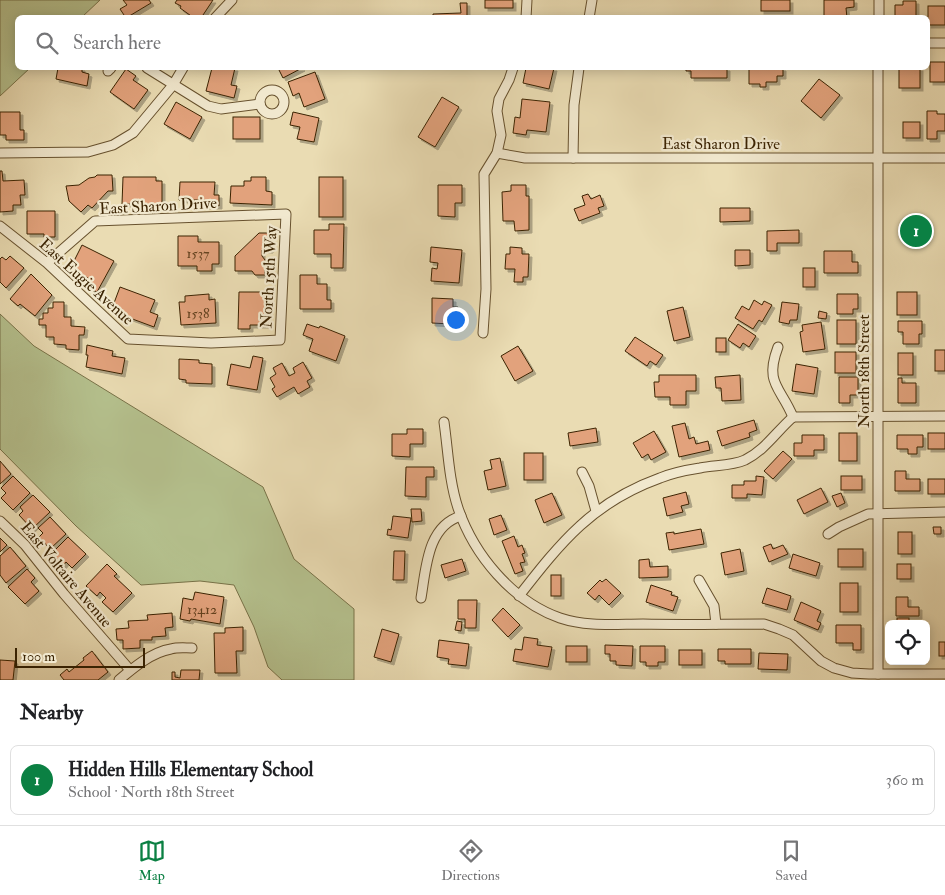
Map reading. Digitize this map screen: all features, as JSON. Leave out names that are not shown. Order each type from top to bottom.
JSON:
[{"type":"street","points":[[218,15],[232,0]]},
{"type":"street","points":[[526,15],[528,0]]},
{"type":"street","points":[[590,15],[592,0]]},
{"type":"street","points":[[879,0],[879,15]]},
{"type":"street","points":[[930,43],[945,43]]},
{"type":"street","points":[[150,70],[208,106],[221,109],[260,104]]},
{"type":"street","points":[[0,153],[88,152],[113,145],[133,133],[173,85],[182,70]]},
{"type":"street","points":[[483,333],[486,289],[484,174],[497,153],[501,135],[497,111],[498,105],[512,70]]},
{"type":"street","points":[[573,158],[574,105],[579,70]]},
{"type":"street","name":"North 18th Street","points":[[878,70],[878,674]]},
{"type":"street","name":"East Sharon Drive","points":[[497,153],[525,158],[945,158]]},
{"type":"street","name":"East Sharon Drive","points":[[47,263],[95,221],[286,214]]},
{"type":"street","name":"North 15th Way","points":[[280,340],[286,214]]},
{"type":"street","name":"East Eugie Avenue","points":[[0,226],[47,263],[128,339],[211,343],[280,340]]},
{"type":"street","points":[[778,347],[772,362],[773,376],[777,390],[793,417]]},
{"type":"street","points":[[519,596],[560,544],[596,511],[640,486],[661,477],[701,467],[731,464],[744,460],[766,446],[793,417],[945,416]]},
{"type":"street","points":[[444,422],[453,488],[461,516],[484,559],[519,596],[543,611],[561,618],[600,625],[764,624],[793,635],[822,661],[834,668],[852,673],[911,677],[945,674]]},
{"type":"street","points":[[582,472],[589,486],[596,511]]},
{"type":"street","points":[[828,534],[862,516],[878,513],[945,512]]},
{"type":"street","points":[[421,598],[428,553],[445,523],[461,516]]},
{"type":"street","name":"East Voltaire Avenue","points":[[0,521],[26,546],[64,594],[130,670]]},
{"type":"street","points":[[699,580],[714,606],[716,624]]},
{"type":"street","points":[[119,680],[150,657],[170,649],[192,648]]},
{"type":"green space","points":[[0,0],[100,0],[84,15],[15,15],[15,70],[28,70],[0,96]]},
{"type":"green space","points":[[0,314],[34,346],[263,487],[294,559],[354,609],[354,680],[282,680],[268,667],[254,627],[234,585],[200,581],[141,585],[76,526],[0,449]]},
{"type":"building","points":[[123,0],[149,0],[151,3],[131,15],[124,15],[120,9],[127,5]]},
{"type":"building","points":[[177,0],[213,0],[203,15],[190,15],[175,3]]},
{"type":"building","points":[[485,0],[513,0],[513,8],[485,8]]},
{"type":"building","points":[[761,0],[790,0],[790,11],[761,11]]},
{"type":"building","points":[[824,0],[854,0],[854,7],[846,8],[847,15],[824,15]]},
{"type":"building","points":[[903,1],[916,1],[916,15],[895,15],[895,5],[903,5]]},
{"type":"building","points":[[460,3],[467,3],[467,15],[433,15],[433,14],[461,13]]},
{"type":"building","points":[[928,6],[945,6],[945,25],[930,25],[930,15],[928,15]]},
{"type":"building","points":[[930,62],[945,62],[945,82],[930,82]]},
{"type":"building","points":[[58,70],[82,70],[82,72],[89,74],[87,86],[56,79]]},
{"type":"building","points":[[125,70],[136,76],[133,80],[148,90],[134,109],[110,92]]},
{"type":"building","points":[[211,70],[235,70],[231,85],[237,86],[234,98],[206,91]]},
{"type":"building","points":[[279,70],[298,70],[283,78]]},
{"type":"building","points":[[526,70],[554,70],[549,89],[523,83]]},
{"type":"building","points":[[727,70],[727,78],[691,78],[691,71],[686,71]]},
{"type":"building","points":[[749,70],[783,70],[783,76],[777,76],[777,82],[766,82],[766,87],[760,87],[760,84],[749,84]]},
{"type":"building","points":[[899,70],[920,70],[920,88],[899,88]]},
{"type":"building","points":[[315,72],[325,99],[304,107],[299,93],[293,96],[288,82]]},
{"type":"building","points":[[819,79],[840,95],[821,118],[801,101]]},
{"type":"building","points":[[442,97],[459,107],[435,147],[418,137]]},
{"type":"building","points":[[522,99],[550,102],[546,132],[527,130],[526,135],[513,133],[515,117],[520,118]]},
{"type":"building","points":[[176,102],[202,117],[190,139],[164,124]]},
{"type":"building","points":[[927,111],[937,111],[937,114],[945,114],[945,131],[937,131],[937,139],[927,139]]},
{"type":"building","points":[[0,112],[20,112],[20,130],[24,130],[24,140],[6,140],[6,135],[0,135]]},
{"type":"building","points":[[293,112],[319,118],[314,142],[297,139],[300,127],[290,125]]},
{"type":"building","points":[[233,117],[260,117],[260,139],[233,139]]},
{"type":"building","points":[[903,122],[920,122],[920,138],[903,138]]},
{"type":"building","points":[[0,171],[2,171],[3,181],[24,180],[25,195],[20,195],[21,205],[13,205],[13,211],[0,212]]},
{"type":"building","points":[[97,175],[112,175],[113,191],[108,191],[92,208],[88,205],[81,212],[69,201],[66,186],[79,185]]},
{"type":"building","points":[[123,177],[156,177],[156,181],[162,181],[162,207],[148,207],[148,204],[122,204]]},
{"type":"building","points":[[251,177],[266,177],[266,191],[272,192],[272,205],[230,203],[231,186],[244,186],[244,181],[251,181]]},
{"type":"building","points":[[319,177],[343,177],[343,217],[319,217]]},
{"type":"building","points":[[180,182],[215,182],[214,195],[219,195],[219,206],[205,206],[205,200],[179,200]]},
{"type":"building","points":[[438,185],[462,185],[462,203],[455,203],[455,217],[438,216]]},
{"type":"building","points":[[511,185],[526,185],[526,196],[529,196],[529,230],[515,231],[514,221],[503,221],[502,192],[511,191]]},
{"type":"building","points":[[588,194],[591,199],[600,195],[604,206],[598,208],[600,213],[579,221],[574,209],[585,205],[582,196]]},
{"type":"building","points":[[720,208],[750,208],[750,221],[720,222]]},
{"type":"building","points":[[27,211],[55,211],[55,237],[44,237],[44,234],[27,234]]},
{"type":"building","points":[[329,224],[344,224],[343,268],[331,268],[331,254],[314,254],[314,230],[329,230]]},
{"type":"building","points":[[799,230],[799,243],[777,243],[777,251],[767,251],[767,231]]},
{"type":"building","points":[[259,233],[270,233],[270,250],[262,250],[262,256],[265,260],[265,275],[255,275],[252,271],[235,271],[235,256]]},
{"type":"building","points":[[178,236],[198,236],[198,242],[219,242],[219,264],[212,264],[212,271],[197,271],[197,266],[178,266]]},
{"type":"building","points":[[82,245],[114,261],[97,292],[85,286],[88,278],[70,269]]},
{"type":"building","points":[[431,247],[462,250],[459,283],[431,281],[432,268],[437,269],[438,263],[430,262]]},
{"type":"building","points":[[510,247],[522,248],[522,254],[529,254],[528,277],[523,277],[523,282],[514,282],[515,269],[505,269],[506,254],[510,254]]},
{"type":"building","points":[[735,250],[750,250],[750,265],[735,266]]},
{"type":"building","points":[[824,251],[852,251],[852,262],[858,262],[858,273],[824,273]]},
{"type":"building","points":[[10,256],[24,268],[6,288],[0,282],[0,259],[2,257],[6,260]]},
{"type":"building","points":[[803,268],[815,268],[815,287],[803,287]]},
{"type":"building","points":[[31,274],[52,295],[35,316],[10,299]]},
{"type":"building","points":[[300,275],[317,275],[317,284],[327,284],[327,300],[331,300],[331,309],[300,309]]},
{"type":"building","points":[[120,287],[155,300],[150,312],[158,315],[154,327],[111,311]]},
{"type":"building","points":[[239,292],[268,292],[268,325],[250,325],[250,329],[238,329]]},
{"type":"building","points":[[897,292],[917,292],[917,315],[897,315]]},
{"type":"building","points":[[209,294],[209,300],[215,299],[216,323],[181,325],[179,302],[185,302],[185,296]]},
{"type":"building","points":[[837,294],[858,294],[858,309],[853,309],[853,314],[837,314]]},
{"type":"building","points":[[432,298],[453,299],[453,307],[458,307],[458,313],[451,313],[451,324],[432,323]]},
{"type":"building","points":[[754,300],[762,305],[764,301],[772,305],[762,322],[759,320],[753,329],[735,318],[742,306],[749,310]]},
{"type":"building","points":[[53,302],[64,302],[64,317],[71,317],[71,326],[85,327],[84,335],[79,335],[79,350],[66,349],[66,345],[54,344],[54,337],[46,337],[46,325],[39,325],[39,319],[43,319],[43,313],[48,313],[48,308],[53,308]]},
{"type":"building","points":[[782,302],[799,304],[797,320],[790,320],[789,324],[779,322]]},
{"type":"building","points":[[683,307],[690,337],[674,341],[667,311]]},
{"type":"building","points":[[819,311],[827,313],[826,319],[818,318]]},
{"type":"building","points":[[837,320],[856,320],[856,344],[837,344]]},
{"type":"building","points":[[898,321],[922,321],[922,334],[919,334],[919,344],[903,344],[903,332],[898,332]]},
{"type":"building","points":[[821,322],[825,349],[803,352],[800,332],[803,331],[802,325]]},
{"type":"building","points":[[307,324],[319,328],[320,326],[345,336],[336,361],[309,351],[313,339],[303,335]]},
{"type":"building","points":[[738,324],[756,336],[749,347],[743,343],[740,348],[728,340]]},
{"type":"building","points":[[635,337],[663,355],[656,365],[650,361],[647,366],[625,351]]},
{"type":"building","points":[[716,338],[726,338],[726,352],[716,352]]},
{"type":"building","points":[[87,345],[113,351],[112,356],[125,358],[122,374],[86,367]]},
{"type":"building","points":[[518,346],[533,371],[515,381],[501,356]]},
{"type":"building","points":[[935,350],[945,350],[945,371],[935,371]]},
{"type":"building","points":[[835,352],[856,352],[856,373],[835,373]]},
{"type":"building","points":[[898,353],[913,353],[913,375],[898,375]]},
{"type":"building","points":[[253,356],[263,358],[257,390],[227,385],[231,364],[250,368]]},
{"type":"building","points":[[179,359],[199,360],[199,363],[212,364],[212,384],[186,383],[186,380],[179,379]]},
{"type":"building","points":[[303,362],[312,378],[307,381],[310,387],[298,394],[294,387],[277,397],[272,389],[275,387],[270,378],[276,374],[273,368],[282,363],[289,376],[295,373],[293,368]]},
{"type":"building","points":[[796,364],[818,368],[814,394],[792,391]]},
{"type":"building","points":[[659,375],[696,375],[696,391],[686,391],[686,405],[670,405],[670,397],[655,397],[654,382],[659,382]]},
{"type":"building","points":[[740,375],[741,400],[722,401],[721,388],[716,388],[715,377]]},
{"type":"building","points":[[839,377],[858,377],[858,395],[850,395],[850,403],[839,403]]},
{"type":"building","points":[[898,378],[902,378],[902,383],[916,383],[916,403],[898,403]]},
{"type":"building","points":[[754,420],[757,430],[749,433],[750,437],[722,446],[717,431]]},
{"type":"building","points":[[685,423],[689,439],[694,437],[696,444],[708,441],[710,450],[679,457],[672,426]]},
{"type":"building","points":[[596,428],[598,442],[570,446],[568,433]]},
{"type":"building","points":[[407,429],[423,429],[423,444],[410,444],[410,457],[392,456],[392,434],[407,434]]},
{"type":"building","points":[[654,431],[666,452],[651,460],[648,454],[642,458],[633,443]]},
{"type":"building","points":[[839,433],[857,433],[857,461],[839,461]]},
{"type":"building","points":[[928,433],[945,433],[945,449],[928,449]]},
{"type":"building","points":[[802,435],[824,435],[824,450],[814,450],[814,456],[794,456],[794,443],[802,443]]},
{"type":"building","points":[[897,435],[923,435],[923,447],[917,447],[917,454],[908,454],[908,449],[897,449]]},
{"type":"building","points":[[783,451],[792,459],[773,479],[764,471]]},
{"type":"building","points":[[524,453],[543,453],[543,480],[524,480]]},
{"type":"building","points":[[500,458],[506,486],[488,490],[484,471],[492,469],[490,460]]},
{"type":"building","points":[[0,461],[11,474],[0,484]]},
{"type":"building","points":[[406,467],[434,467],[434,477],[426,477],[426,497],[405,496]]},
{"type":"building","points":[[895,471],[906,471],[906,479],[920,479],[920,491],[895,491]]},
{"type":"building","points":[[13,476],[30,493],[13,510],[1,498],[6,493],[1,488]]},
{"type":"building","points":[[756,476],[764,477],[762,495],[747,494],[747,498],[732,498],[732,485],[744,485],[744,481],[756,481]]},
{"type":"building","points":[[841,476],[862,476],[862,490],[841,490]]},
{"type":"building","points":[[928,479],[945,479],[945,494],[928,494]]},
{"type":"building","points":[[821,488],[828,502],[804,514],[797,500]]},
{"type":"building","points":[[686,492],[689,504],[681,506],[683,512],[667,516],[663,498]]},
{"type":"building","points":[[552,493],[562,515],[544,523],[535,500]]},
{"type":"building","points":[[841,493],[845,503],[837,507],[832,496]]},
{"type":"building","points":[[33,495],[50,512],[32,529],[19,515],[23,511],[20,507]]},
{"type":"building","points":[[411,509],[421,509],[422,521],[412,522]]},
{"type":"building","points":[[501,515],[507,530],[494,535],[489,519]]},
{"type":"building","points":[[393,516],[411,518],[408,538],[387,535],[388,529],[391,530]]},
{"type":"building","points":[[50,517],[66,534],[50,549],[39,537],[43,533],[38,528]]},
{"type":"building","points":[[933,527],[941,527],[941,534],[934,534]]},
{"type":"building","points":[[701,529],[704,544],[669,550],[666,533],[674,532],[674,534]]},
{"type":"building","points":[[898,532],[912,532],[912,554],[898,554]]},
{"type":"building","points":[[514,536],[518,547],[522,545],[525,553],[522,554],[525,562],[520,563],[523,571],[515,574],[502,541]]},
{"type":"building","points":[[68,537],[86,554],[72,568],[66,562],[63,566],[51,554]]},
{"type":"building","points":[[0,538],[7,545],[0,552]]},
{"type":"building","points":[[771,544],[773,549],[783,545],[788,554],[769,562],[763,547]]},
{"type":"building","points":[[10,547],[26,566],[6,583],[0,575],[0,556]]},
{"type":"building","points":[[740,549],[744,571],[725,575],[721,553]]},
{"type":"building","points":[[838,549],[863,549],[863,567],[838,567]]},
{"type":"building","points":[[394,551],[405,551],[404,580],[393,580]]},
{"type":"building","points":[[793,554],[820,563],[816,576],[789,568]]},
{"type":"building","points":[[462,559],[466,571],[445,578],[441,565]]},
{"type":"building","points":[[649,559],[650,567],[668,566],[668,577],[639,578],[639,560]]},
{"type":"building","points":[[107,564],[117,574],[114,576],[132,593],[113,612],[102,602],[106,598],[100,592],[97,596],[86,586]]},
{"type":"building","points":[[897,564],[911,564],[911,579],[897,579]]},
{"type":"building","points":[[27,569],[35,578],[31,582],[39,591],[25,604],[8,587]]},
{"type":"building","points":[[551,575],[561,575],[561,596],[551,596]]},
{"type":"building","points":[[606,579],[621,593],[609,605],[599,595],[595,600],[587,593],[600,580],[602,582]]},
{"type":"building","points":[[840,583],[858,583],[858,612],[840,612]]},
{"type":"building","points":[[651,585],[672,592],[671,595],[678,597],[673,611],[646,602]]},
{"type":"building","points":[[767,588],[791,596],[787,610],[762,603]]},
{"type":"building","points":[[195,592],[224,597],[220,624],[180,619],[183,598],[193,600]]},
{"type":"building","points":[[896,597],[908,597],[908,607],[919,607],[919,616],[896,616]]},
{"type":"building","points":[[458,600],[477,600],[476,628],[465,628],[465,619],[458,619]]},
{"type":"building","points":[[801,602],[821,611],[817,621],[821,623],[818,630],[794,620]]},
{"type":"building","points":[[503,608],[520,625],[508,637],[492,620]]},
{"type":"building","points":[[172,613],[173,627],[165,628],[166,636],[152,637],[152,640],[140,640],[140,648],[123,649],[123,640],[117,640],[116,629],[129,628],[128,621],[148,620],[147,615]]},
{"type":"building","points":[[897,618],[909,618],[909,620],[897,620]]},
{"type":"building","points":[[457,621],[462,622],[461,631],[455,630]]},
{"type":"building","points":[[836,625],[861,625],[861,650],[853,650],[853,643],[836,643]]},
{"type":"building","points":[[243,627],[243,651],[236,651],[237,673],[215,673],[214,633],[225,633],[225,628]]},
{"type":"building","points":[[382,629],[399,634],[391,662],[374,657]]},
{"type":"building","points":[[524,637],[538,639],[537,645],[552,647],[548,667],[513,661],[515,649],[522,650]]},
{"type":"building","points":[[439,640],[469,644],[466,666],[448,664],[449,659],[437,657]]},
{"type":"building","points":[[939,642],[945,642],[945,656],[939,656]]},
{"type":"building","points":[[605,645],[633,646],[632,666],[616,665],[616,661],[610,661],[610,654],[605,654]]},
{"type":"building","points":[[566,646],[587,646],[587,662],[566,662]]},
{"type":"building","points":[[640,646],[665,646],[665,662],[658,662],[658,666],[646,666],[646,662],[640,662]]},
{"type":"building","points":[[718,649],[751,649],[751,664],[725,664],[725,661],[718,661]]},
{"type":"building","points":[[679,650],[702,650],[702,665],[679,665]]},
{"type":"building","points":[[92,651],[108,672],[98,680],[64,680],[60,675],[67,669],[69,672]]},
{"type":"building","points":[[759,653],[788,654],[787,670],[758,669]]},
{"type":"building","points":[[0,660],[15,661],[13,680],[0,680]]},
{"type":"building","points":[[181,670],[200,670],[199,680],[172,680],[172,672],[175,672],[175,677],[180,678]]},
{"type":"place","name":"Hidden Hills Elementary School","points":[[916,231]]}]
